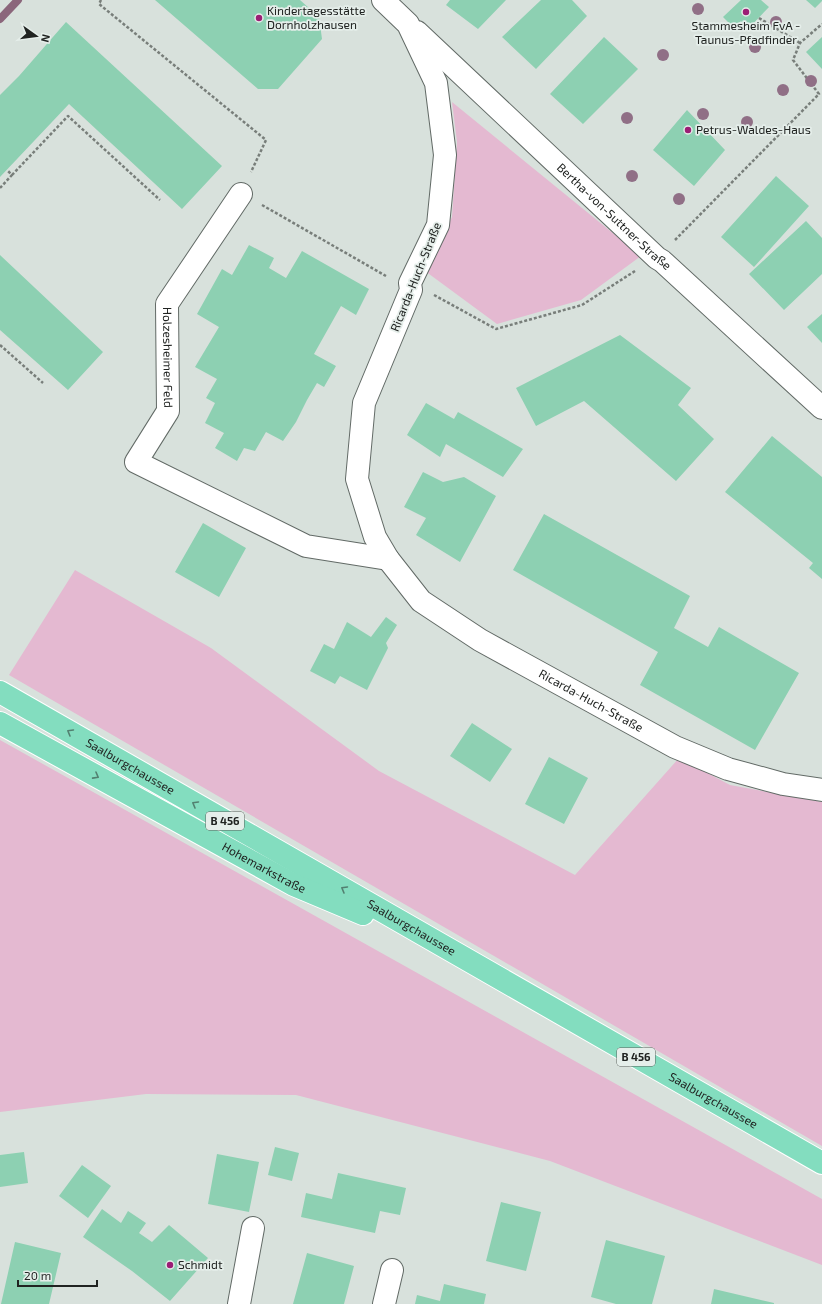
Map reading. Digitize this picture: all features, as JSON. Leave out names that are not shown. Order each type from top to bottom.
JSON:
[{"type":"main road","name":"Saalburgchaussee","points":[[0,692],[822,1163]]},
{"type":"main road","name":"Hohemarkstraße","points":[[0,723],[294,885],[451,951]]},
{"type":"street","name":"Ricarda-Huch-Straße","points":[[383,0],[408,24],[436,83],[445,155],[438,225],[411,287],[364,404],[357,479],[375,537],[388,559],[421,601],[480,640],[676,747],[728,769],[783,784],[822,790]]},
{"type":"street","name":"Bertha-von-Suttner-Straße","points":[[408,24],[657,258],[822,408]]},
{"type":"street","name":"Holzesheimer Feld","points":[[241,194],[167,304],[168,411],[136,462],[306,546],[388,559]]},
{"type":"street","points":[[239,1304],[253,1228]]},
{"type":"street","points":[[384,1304],[392,1270]]},
{"type":"path","points":[[101,0],[99,4],[266,140],[241,194],[411,287],[496,329],[582,305],[657,258],[819,94],[793,60],[800,43],[822,24]]},
{"type":"path","points":[[759,18],[800,43]]},
{"type":"path","points":[[0,188],[68,116],[160,200]]},
{"type":"path","points":[[6,170],[12,176]]},
{"type":"path","points":[[0,345],[43,383]]},
{"type":"shaded area","points":[[452,102],[641,256],[581,300],[497,324],[425,271],[452,217],[457,142]]},
{"type":"shaded area","points":[[75,570],[211,648],[379,771],[575,875],[679,758],[730,785],[822,802],[822,1146],[9,675]]},
{"type":"shaded area","points":[[0,740],[822,1199],[822,1265],[550,1161],[296,1095],[146,1094],[0,1112]]},
{"type":"building","points":[[155,0],[300,0],[319,17],[322,39],[278,89],[258,89]]},
{"type":"building","points":[[450,0],[506,0],[478,29],[446,5]]},
{"type":"building","points":[[541,0],[572,0],[587,16],[536,69],[502,37]]},
{"type":"building","name":"Stammesheim FvA - Taunus-Pfadfinder","points":[[741,0],[761,0],[769,7],[748,29],[741,21],[734,28],[723,17]]},
{"type":"building","points":[[806,0],[822,0],[822,1],[815,8]]},
{"type":"building","points":[[66,22],[222,166],[182,209],[69,104],[0,177],[0,95],[19,76]]},
{"type":"building","points":[[604,37],[638,69],[583,124],[550,94]]},
{"type":"building","points":[[822,37],[822,69],[806,52]]},
{"type":"building","name":"Petrus-Waldes-Haus","points":[[687,110],[725,150],[694,186],[653,150]]},
{"type":"building","points":[[776,176],[809,206],[754,267],[721,237]]},
{"type":"building","points":[[806,221],[822,238],[822,274],[784,310],[749,274]]},
{"type":"building","points":[[249,245],[274,258],[269,268],[286,278],[302,251],[369,289],[356,315],[341,306],[314,354],[336,366],[324,387],[317,383],[296,422],[283,441],[266,432],[255,451],[244,448],[237,461],[215,448],[224,433],[205,423],[215,403],[206,398],[217,379],[195,367],[219,327],[197,314],[222,269],[232,275]]},
{"type":"building","points":[[0,255],[103,352],[68,390],[0,330]]},
{"type":"building","points":[[822,314],[822,343],[807,327]]},
{"type":"building","points":[[620,335],[691,388],[678,405],[714,439],[676,481],[584,401],[536,426],[516,388]]},
{"type":"building","points":[[426,403],[454,419],[458,412],[523,449],[503,477],[446,444],[440,457],[407,435]]},
{"type":"building","points":[[772,436],[822,477],[822,579],[809,568],[813,563],[725,492]]},
{"type":"building","points":[[423,472],[443,482],[464,477],[496,496],[460,562],[416,535],[426,518],[404,507]]},
{"type":"building","points":[[544,514],[690,596],[674,628],[708,647],[719,627],[799,673],[755,750],[640,685],[658,652],[513,570]]},
{"type":"building","points":[[203,523],[246,548],[219,597],[175,572]]},
{"type":"building","points":[[386,617],[397,625],[386,643],[388,648],[367,690],[340,676],[335,684],[310,671],[324,644],[334,649],[347,622],[371,637]]},
{"type":"building","points":[[472,723],[512,749],[490,782],[450,756]]},
{"type":"building","points":[[549,757],[588,778],[564,824],[525,804]]},
{"type":"building","points":[[275,1147],[299,1153],[292,1181],[268,1175]]},
{"type":"building","points":[[24,1152],[28,1183],[0,1187],[0,1155]]},
{"type":"building","points":[[217,1154],[259,1162],[249,1212],[208,1204]]},
{"type":"building","points":[[82,1165],[111,1186],[88,1218],[59,1196]]},
{"type":"building","points":[[338,1173],[406,1188],[400,1215],[380,1211],[375,1233],[301,1217],[306,1193],[332,1199]]},
{"type":"building","points":[[501,1202],[541,1212],[526,1271],[486,1261]]},
{"type":"building","points":[[102,1209],[121,1223],[128,1211],[146,1223],[139,1233],[152,1242],[169,1225],[208,1258],[170,1301],[132,1271],[83,1237]]},
{"type":"building","points":[[606,1240],[665,1256],[652,1304],[616,1304],[591,1297]]},
{"type":"building","points":[[15,1242],[61,1253],[49,1304],[1,1304]]},
{"type":"building","points":[[307,1253],[354,1266],[344,1304],[293,1304]]},
{"type":"building","points":[[444,1284],[486,1294],[484,1304],[415,1304],[417,1295],[440,1301]]},
{"type":"building","points":[[714,1289],[774,1303],[774,1304],[711,1304]]},
{"type":"waterway","points":[[0,19],[18,0]]},
{"type":"place","name":"Stammesheim FvA - Taunus-Pfadfinder","points":[[746,12]]},
{"type":"place","name":"Kindertagesstätte Dornholzhausen","points":[[259,18]]},
{"type":"place","name":"Petrus-Waldes-Haus","points":[[688,130]]},
{"type":"place","name":"Schmidt","points":[[170,1265]]}]
